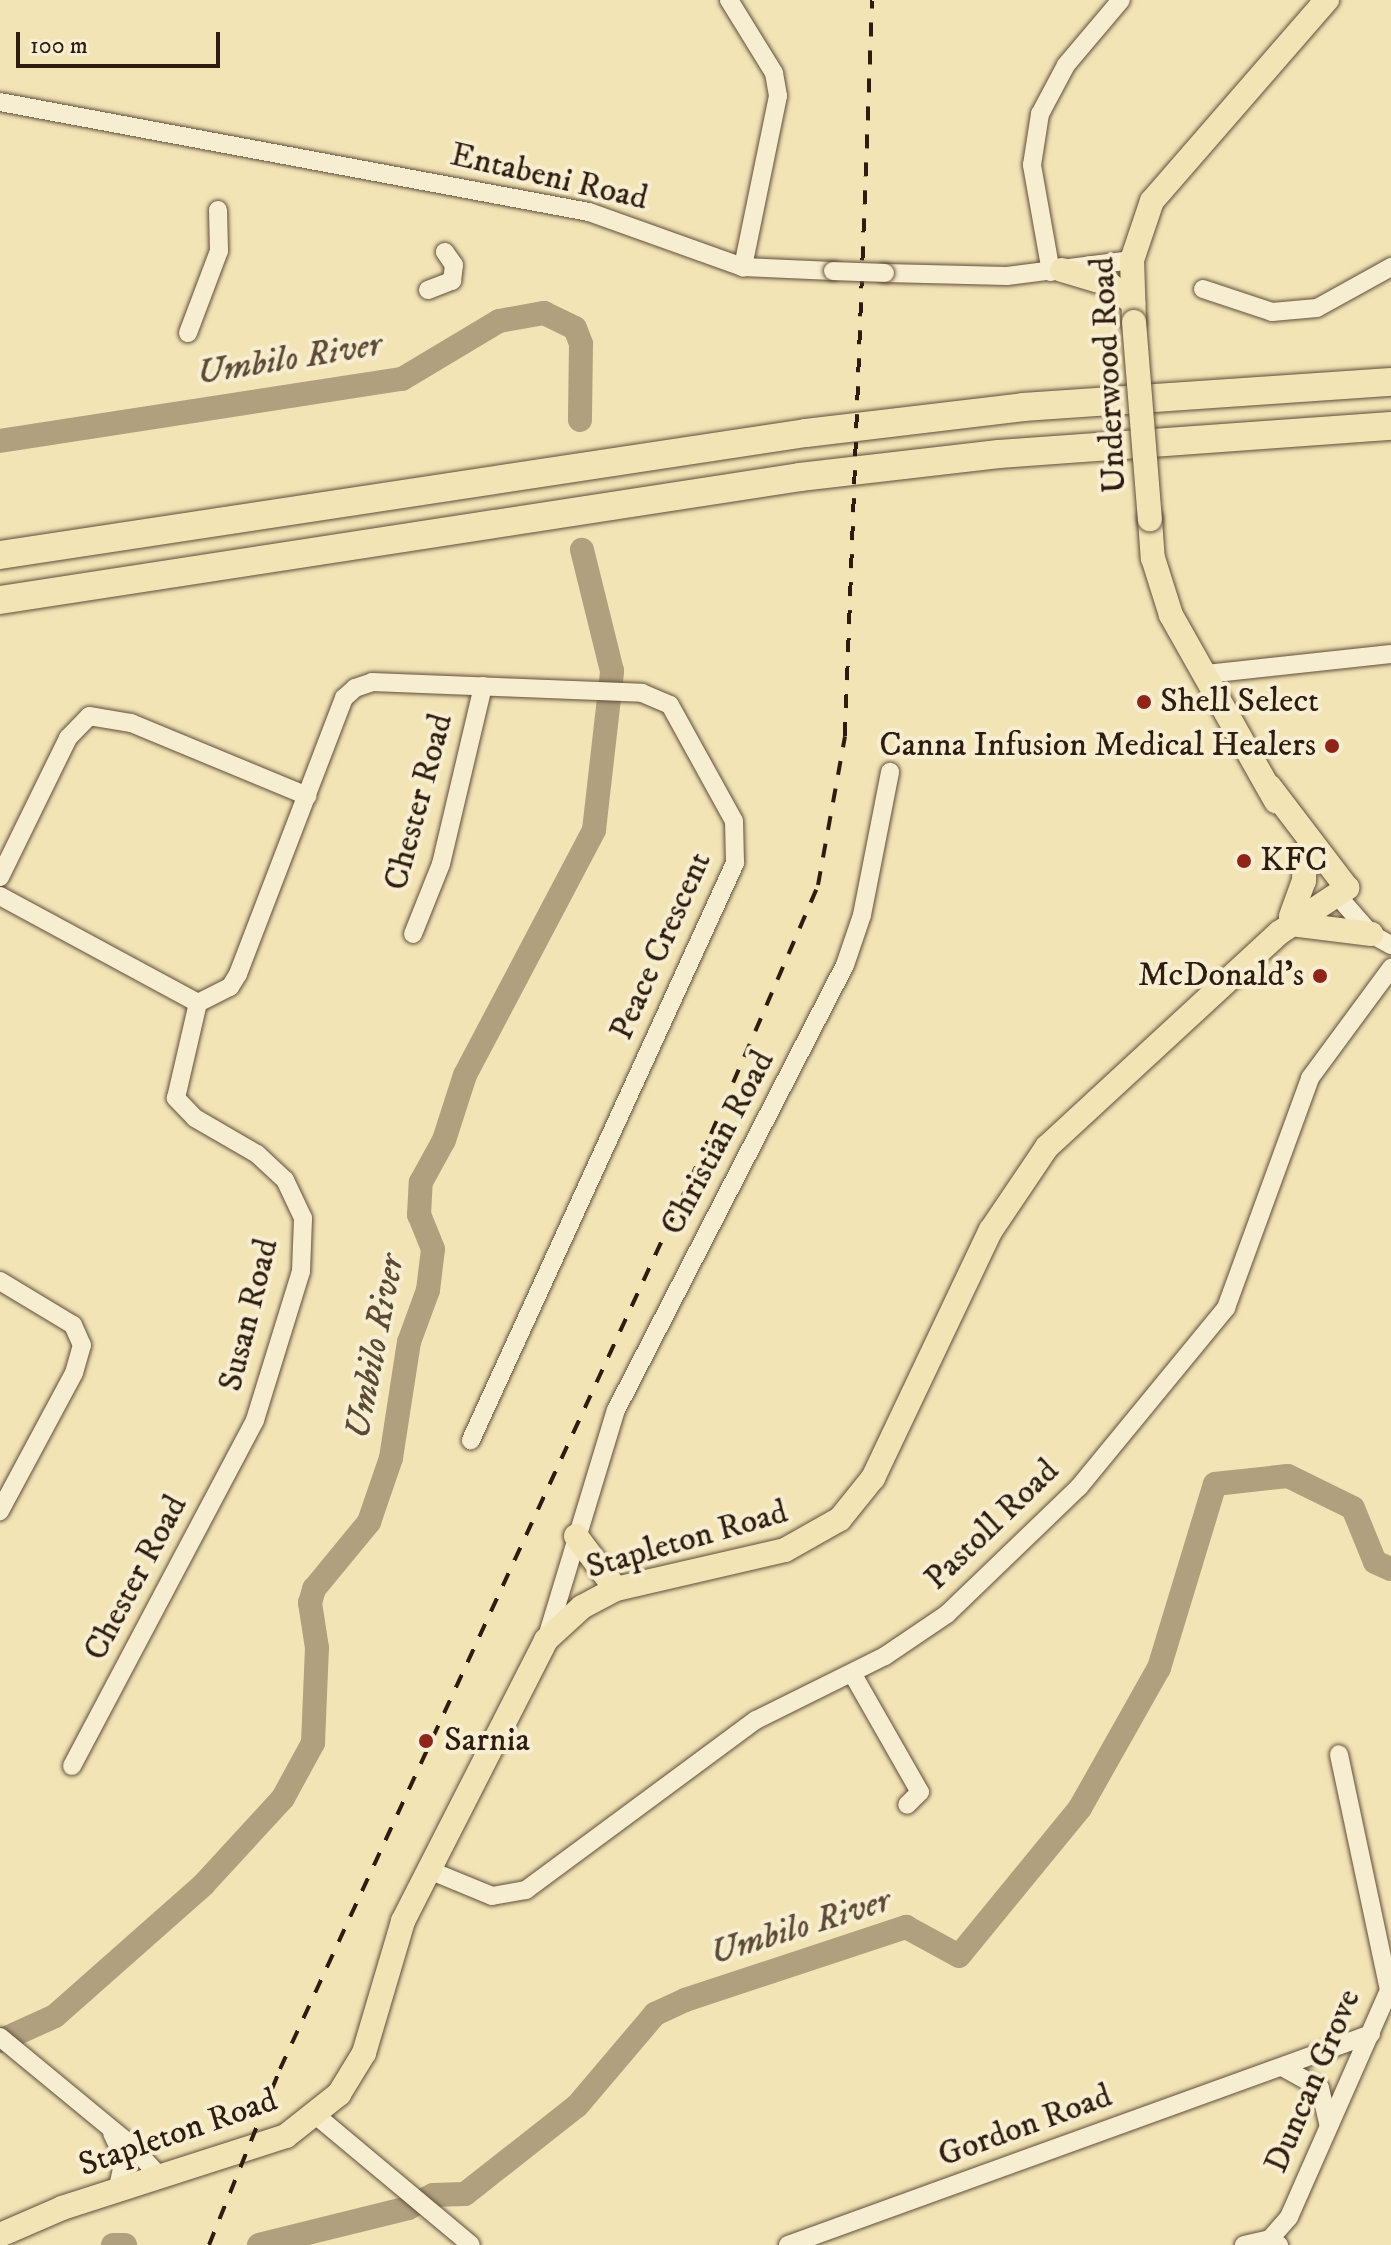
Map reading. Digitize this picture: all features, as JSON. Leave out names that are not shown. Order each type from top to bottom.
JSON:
[{"type":"highway","points":[[0,555],[599,461],[1023,407],[1391,382]]},
{"type":"highway","points":[[0,600],[606,506],[999,454],[1391,426]]},
{"type":"main road","name":"Underwood Road","points":[[1327,0],[1152,201],[1132,260],[1150,519],[1161,593],[1305,853],[1336,884]]},
{"type":"main road","points":[[1056,271],[1109,284],[1134,312]]},
{"type":"main road","name":"Underwood Road","points":[[1270,787],[1336,884]]},
{"type":"main road","points":[[1305,853],[1304,881],[1287,924],[1384,941]]},
{"type":"main road","name":"Stapleton Road","points":[[4,2232],[117,2191],[253,2149],[318,2117],[364,2053],[403,1921],[546,1640],[582,1607],[616,1589],[785,1550],[840,1519],[873,1478],[991,1230],[1047,1147],[1287,924],[1336,884]]},
{"type":"main road","points":[[576,1536],[616,1589]]},
{"type":"street","points":[[729,0],[769,63],[778,96],[743,267]]},
{"type":"street","points":[[1056,271],[1032,165],[1040,114],[1066,65],[1121,0]]},
{"type":"street","name":"Entabeni Road","points":[[0,102],[589,212],[743,267],[885,273],[1056,271],[1132,260]]},
{"type":"street","points":[[188,333],[219,251],[218,210]]},
{"type":"street","points":[[428,290],[452,281],[454,265],[445,252]]},
{"type":"street","points":[[1203,289],[1272,312],[1317,308],[1391,267]]},
{"type":"street","points":[[1206,674],[1391,654]]},
{"type":"street","name":"Peace Crescent","points":[[307,796],[344,698],[355,688],[372,682],[642,693],[661,698],[676,712],[734,821],[735,863],[471,1440]]},
{"type":"street","name":"Chester Road","points":[[413,934],[441,864],[483,686]]},
{"type":"street","points":[[0,877],[68,738],[89,716],[103,714],[307,796],[238,974],[230,987],[198,1003],[0,896]]},
{"type":"street","name":"Christian Road","points":[[546,1640],[600,1453],[630,1379],[845,965],[862,915],[890,772]]},
{"type":"street","name":"Underwood Road","points":[[1336,884],[1384,941]]},
{"type":"street","name":"Pastoll Road","points":[[429,1870],[492,1896],[526,1890],[745,1727],[852,1673],[947,1614],[1054,1511],[1226,1308],[1310,1078],[1391,968]]},
{"type":"street","name":"Susan Road","points":[[198,1003],[195,1037],[175,1089],[181,1107],[277,1170],[303,1218],[301,1271],[255,1420]]},
{"type":"street","points":[[0,1281],[73,1325],[82,1345],[74,1373],[0,1511]]},
{"type":"street","name":"Chester Road","points":[[72,1766],[255,1420]]},
{"type":"street","points":[[852,1673],[920,1792],[907,1805]]},
{"type":"street","name":"Duncan Grove","points":[[1274,2242],[1289,2217],[1371,2034],[1388,1977],[1339,1754]]},
{"type":"street","name":"Gordon Road","points":[[788,2245],[1371,2034]]},
{"type":"street","points":[[0,2037],[108,2127],[160,2177]]},
{"type":"street","points":[[1284,2068],[1320,2088],[1329,2129]]},
{"type":"street","points":[[318,2117],[471,2245]]},
{"type":"street","points":[[108,2127],[124,2159],[117,2191]]},
{"type":"street","points":[[1244,2245],[1274,2242]]},
{"type":"waterway","name":"Umbilo River","points":[[0,441],[402,379],[499,321],[544,313],[575,328],[581,344],[580,420]]},
{"type":"waterway","name":"Umbilo River","points":[[0,2041],[55,2016],[204,1884],[283,1798],[313,1743],[317,1648],[310,1603],[314,1589],[369,1522],[391,1458],[409,1342],[428,1290],[433,1249],[419,1215],[421,1182],[444,1140],[465,1075],[594,830],[612,671],[582,550]]},
{"type":"waterway","name":"Umbilo River","points":[[259,2245],[408,2208],[433,2195],[465,2194],[577,2106],[655,2014],[685,2000],[906,1927],[959,1956],[1080,1808],[1159,1668],[1215,1484],[1288,1476],[1353,1508],[1375,1562],[1391,1569]]},
{"type":"waterway","name":"Umbilo River","points":[[113,2245],[125,2245]]},
{"type":"railway","points":[[209,2245],[280,2069],[711,1134],[818,885],[845,736],[872,0]]},
{"type":"place","name":"Shell Select","points":[[1144,702]]},
{"type":"place","name":"Canna Infusion Medical Healers","points":[[1332,746]]},
{"type":"place","name":"KFC","points":[[1244,861]]},
{"type":"place","name":"McDonald's","points":[[1320,976]]},
{"type":"place","name":"Sarnia","points":[[426,1741]]}]
